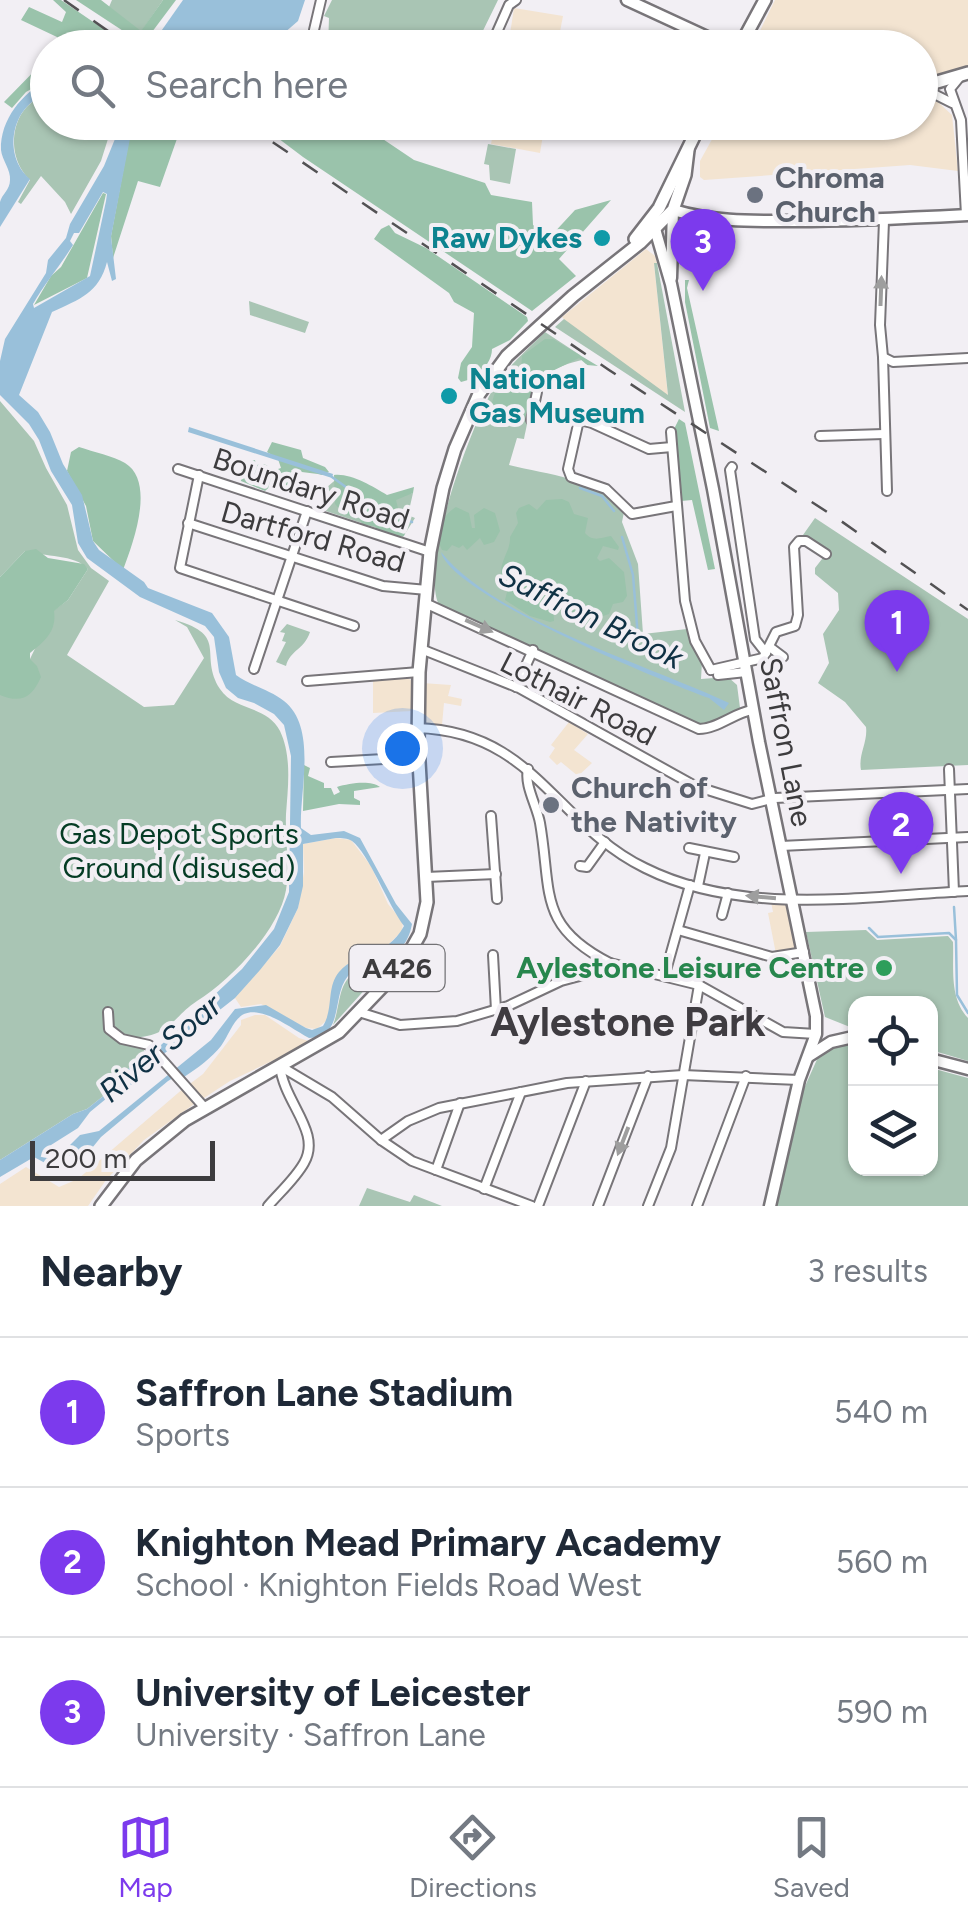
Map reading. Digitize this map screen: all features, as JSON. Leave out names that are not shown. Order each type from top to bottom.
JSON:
[{"type":"main road","points":[[627,0],[691,30]]},
{"type":"main road","points":[[751,30],[765,0]]},
{"type":"main road","points":[[938,82],[965,74]]},
{"type":"main road","name":"A426","points":[[628,251],[666,209],[693,140]]},
{"type":"main road","points":[[656,229],[666,209],[700,218],[884,221],[967,215]]},
{"type":"main road","name":"Saffron Lane","points":[[666,209],[671,284]]},
{"type":"main road","points":[[656,229],[700,218]]},
{"type":"main road","name":"A426","points":[[101,1206],[136,1160],[204,1108],[331,1040],[384,985],[420,934],[427,902],[418,758],[419,672],[430,552],[446,474],[465,422],[486,382],[521,342],[656,229]]},
{"type":"main road","name":"Saffron Lane","points":[[656,229],[671,284],[752,710],[814,1004],[816,1034],[800,1080],[770,1206]]},
{"type":"main road","points":[[640,242],[659,247]]},
{"type":"main road","points":[[816,1034],[848,1037]]},
{"type":"main road","points":[[808,1056],[821,1046],[848,1039]]},
{"type":"main road","points":[[938,1061],[968,1069]]},
{"type":"street","points":[[314,30],[321,0]]},
{"type":"street","points":[[499,30],[513,1]]},
{"type":"street","points":[[965,74],[950,89],[961,108],[967,215]]},
{"type":"street","points":[[938,94],[961,108]]},
{"type":"street","points":[[884,221],[880,325],[888,492]]},
{"type":"street","points":[[883,357],[893,362],[968,358]]},
{"type":"street","points":[[531,420],[537,392]]},
{"type":"street","points":[[534,409],[580,420],[645,448],[672,447]]},
{"type":"street","points":[[580,420],[568,468],[572,476],[606,488],[632,514],[676,506]]},
{"type":"street","points":[[671,432],[685,600],[695,640],[710,670],[744,664],[768,650],[776,632],[795,626],[798,621],[794,547],[806,541],[826,554]]},
{"type":"street","points":[[820,436],[884,434]]},
{"type":"street","points":[[732,467],[755,639],[783,657]]},
{"type":"street","name":"Boundary Road","points":[[178,469],[430,552]]},
{"type":"street","points":[[199,475],[179,563],[182,570],[354,626]]},
{"type":"street","points":[[254,669],[307,511]]},
{"type":"street","name":"Dartford Road","points":[[188,523],[382,586],[426,596],[703,730],[752,710]]},
{"type":"street","name":"Lothair Road","points":[[421,649],[516,687],[695,786],[748,803],[968,789]]},
{"type":"street","points":[[516,687],[533,650]]},
{"type":"street","points":[[307,681],[419,672]]},
{"type":"street","points":[[418,728],[448,730],[502,751],[528,769],[605,842],[640,866],[694,886],[793,899],[968,891]]},
{"type":"street","points":[[331,762],[418,758]]},
{"type":"street","points":[[528,769],[526,776],[540,821],[547,889],[552,908],[570,938],[610,963],[699,984],[778,1030],[816,1034]]},
{"type":"street","points":[[950,770],[954,892]]},
{"type":"street","points":[[492,816],[497,898]]},
{"type":"street","points":[[781,846],[968,837]]},
{"type":"street","points":[[580,866],[586,867],[605,842]]},
{"type":"street","points":[[689,848],[734,857]]},
{"type":"street","points":[[665,974],[705,853]]},
{"type":"street","points":[[426,877],[496,874]]},
{"type":"street","points":[[722,916],[728,893]]},
{"type":"street","points":[[678,930],[772,957],[804,952]]},
{"type":"street","points":[[493,955],[496,1010]]},
{"type":"street","points":[[360,1012],[386,1022],[418,1026],[457,1021],[496,1010],[546,986],[606,969],[610,963]]},
{"type":"street","points":[[648,1206],[671,1148],[699,984]]},
{"type":"street","points":[[108,1012],[106,1022],[115,1036],[149,1045],[204,1108]]},
{"type":"street","points":[[280,1066],[332,1097],[412,1161],[535,1206],[586,1081]]},
{"type":"street","points":[[268,1206],[298,1172],[311,1144],[286,1092],[280,1066]]},
{"type":"street","points":[[381,1140],[424,1114],[460,1103],[586,1081],[683,1075],[800,1080]]},
{"type":"street","points":[[598,1206],[648,1076]]},
{"type":"street","points":[[697,1206],[746,1076]]},
{"type":"street","points":[[484,1189],[521,1092]]},
{"type":"street","points":[[436,1170],[460,1103]]},
{"type":"shaded area","points":[[775,0],[968,0],[968,69],[938,77],[938,30],[760,30]]},
{"type":"shaded area","points":[[514,8],[563,16],[560,30],[511,30]]},
{"type":"shaded area","points":[[938,102],[952,115],[958,171],[910,165],[704,180],[700,177],[700,161],[712,140],[938,140]]},
{"type":"shaded area","points":[[492,140],[542,140],[540,153],[491,144]]},
{"type":"shaded area","points":[[646,249],[657,263],[654,264],[668,396],[574,330],[562,317]]},
{"type":"shaded area","points":[[407,677],[414,683],[412,711],[373,713],[373,679]]},
{"type":"shaded area","points":[[422,683],[451,685],[448,696],[462,699],[461,706],[444,703],[442,725],[423,725]]},
{"type":"shaded area","points":[[569,722],[588,734],[574,750],[592,763],[578,776],[549,757],[555,748],[551,745]]},
{"type":"shaded area","points":[[336,838],[351,840],[371,866],[388,904],[403,922],[402,931],[383,950],[345,966],[327,1020],[317,1029],[306,1028],[261,1004],[241,1007],[235,998],[280,946],[298,908],[304,872],[303,844]]},
{"type":"shaded area","points":[[771,902],[789,902],[797,951],[776,954],[768,913],[773,912]]},
{"type":"shaded area","points":[[265,1015],[299,1038],[312,1042],[230,1081],[201,1100],[187,1086],[203,1074],[241,1020]]},
{"type":"shaded area","points":[[185,1087],[197,1102],[144,1140],[106,1180],[88,1206],[0,1206],[0,1184],[26,1167],[59,1187],[78,1179]]},
{"type":"green space","points":[[53,0],[61,0],[105,30],[42,30],[21,20],[29,7],[62,22],[66,12]]},
{"type":"green space","points":[[76,0],[101,0],[140,30],[122,30]]},
{"type":"green space","points":[[112,0],[163,0],[142,30],[109,7]]},
{"type":"green space","points":[[163,0],[176,0],[154,30],[142,30]]},
{"type":"green space","points":[[332,0],[498,0],[483,30],[329,30],[329,18],[324,16]]},
{"type":"green space","points":[[30,75],[30,90],[12,108],[4,102]]},
{"type":"green space","points":[[30,104],[30,140],[108,140],[101,161],[71,214],[41,176],[21,204],[18,202],[30,180],[16,158],[14,145]]},
{"type":"green space","points":[[129,140],[177,140],[160,187],[138,181],[113,258],[111,236]]},
{"type":"green space","points":[[280,140],[384,140],[414,160],[485,183],[491,195],[532,202],[533,225],[550,237],[575,210],[611,200],[559,259],[576,276],[532,311]]},
{"type":"green space","points":[[488,144],[516,149],[510,184],[490,180],[489,165],[484,164]]},
{"type":"green space","points":[[103,193],[106,194],[87,278],[34,305],[61,267]]},
{"type":"green space","points":[[389,225],[395,233],[426,248],[527,317],[528,321],[510,340],[492,349],[485,367],[475,373],[469,371],[468,380],[461,382],[458,378],[461,363],[472,347],[474,313],[454,302],[449,293],[374,239]]},
{"type":"green space","points":[[654,263],[685,412],[555,327],[564,319],[668,395]]},
{"type":"green space","points":[[685,280],[689,280],[687,288],[719,431],[710,428],[685,302]]},
{"type":"green space","points":[[249,301],[309,322],[305,333],[250,315]]},
{"type":"green space","points":[[545,332],[582,360],[551,371],[536,387],[524,439],[517,438],[509,465],[587,485],[624,512],[622,522],[638,564],[643,634],[687,629],[702,662],[701,679],[728,677],[737,685],[740,708],[707,725],[439,605],[436,559],[442,528],[474,430],[500,379]]},
{"type":"green space","points":[[545,339],[553,339],[598,366],[587,365],[579,358],[542,376],[529,397],[523,421],[509,426],[490,420],[497,389],[511,377],[524,383],[529,375],[521,370],[522,356]]},
{"type":"green space","name":"Gas Depot Sports Ground (disused)","points":[[0,401],[34,441],[67,505],[78,550],[91,568],[109,581],[67,655],[144,707],[174,705],[204,658],[187,627],[175,620],[202,633],[208,640],[211,666],[220,689],[233,701],[267,717],[280,731],[288,772],[288,872],[281,906],[263,938],[223,981],[166,1028],[141,1037],[139,1045],[149,1056],[87,1109],[0,1160],[0,681],[30,659],[53,611],[68,600],[88,569],[67,558],[25,551],[0,577]]},
{"type":"green space","points":[[679,419],[685,423],[715,569],[708,570],[692,500],[681,501],[674,429]]},
{"type":"green space","points":[[272,442],[301,450],[303,458],[329,472],[322,475],[291,470],[296,478],[294,486],[284,488],[281,483],[274,483],[265,491],[241,481],[240,475],[245,474],[241,465],[255,460],[256,465],[281,468],[278,459],[267,452]]},
{"type":"green space","points":[[79,447],[125,463],[139,484],[139,514],[123,570],[93,541],[86,506],[67,471],[71,452]]},
{"type":"green space","points":[[334,475],[354,478],[387,495],[414,487],[413,493],[396,500],[402,525],[407,526],[404,536],[378,532],[375,526],[363,525],[358,517],[345,515],[335,504]]},
{"type":"green space","points":[[340,476],[375,495],[413,493],[408,515],[415,518],[403,537],[320,509],[326,488]]},
{"type":"green space","points":[[546,500],[569,502],[574,514],[588,518],[588,536],[611,536],[619,547],[618,550],[603,546],[597,558],[609,558],[624,572],[627,596],[623,602],[613,604],[609,614],[597,618],[591,627],[569,616],[558,600],[553,605],[554,621],[550,622],[530,616],[505,600],[508,588],[501,567],[518,523],[516,513],[529,504],[537,510]]},
{"type":"green space","points":[[456,507],[469,513],[472,528],[474,515],[484,508],[495,513],[500,531],[494,542],[484,545],[480,538],[467,550],[463,545],[452,545],[447,551],[442,550],[441,526]]},
{"type":"green space","points":[[815,518],[968,619],[968,765],[861,770],[866,727],[845,702],[818,683],[829,663],[823,634],[839,610],[838,593],[815,574],[815,568],[829,550],[803,535]]},
{"type":"green space","points":[[36,549],[48,558],[84,564],[88,569],[68,600],[54,611],[49,635],[30,653],[41,677],[38,684],[30,694],[14,699],[0,695],[0,577],[25,551]]},
{"type":"green space","points":[[287,624],[310,632],[286,666],[276,662],[286,642],[282,641],[285,633],[280,632]]},
{"type":"green space","points":[[304,765],[310,768],[308,776],[324,783],[324,788],[331,788],[334,795],[340,792],[337,787],[348,784],[380,787],[354,791],[360,805],[339,804],[303,811]]},
{"type":"green space","name":"Aylestone Leisure Centre","points":[[866,930],[877,940],[948,936],[953,942],[955,992],[968,1018],[968,1061],[938,1052],[938,996],[848,996],[848,1026],[825,1017],[806,932]]},
{"type":"green space","points":[[363,968],[369,985],[333,1025],[344,985]]},
{"type":"green space","points":[[838,1044],[848,1045],[848,1176],[938,1176],[938,1070],[968,1078],[968,1206],[775,1206],[802,1093],[819,1055]]},
{"type":"green space","points":[[367,1188],[410,1202],[414,1195],[442,1206],[359,1206]]},
{"type":"water","points":[[183,0],[305,0],[298,21],[288,30],[162,30]]},
{"type":"water","points":[[30,92],[30,104],[18,119],[14,132],[14,145],[21,169],[30,179],[0,227],[0,202],[10,180],[1,150],[2,139],[9,118]]},
{"type":"water","name":"River Soar","points":[[115,140],[130,140],[111,237],[116,279],[112,281],[107,262],[93,288],[52,312],[19,395],[38,412],[50,432],[82,495],[93,541],[99,550],[148,588],[212,613],[229,637],[236,675],[279,697],[294,713],[304,744],[301,828],[311,835],[344,831],[360,838],[396,904],[412,924],[402,947],[348,976],[333,1023],[320,1036],[309,1038],[265,1015],[244,1014],[209,1059],[184,1077],[178,1075],[168,1081],[101,1137],[88,1153],[70,1155],[57,1163],[66,1165],[56,1169],[34,1157],[0,1177],[0,1160],[87,1109],[242,969],[274,929],[289,892],[291,756],[284,725],[274,714],[238,698],[226,688],[219,672],[214,637],[205,626],[140,597],[87,558],[78,543],[72,505],[51,471],[39,440],[0,395],[0,361],[5,339],[104,166]],"holes":[[[103,192],[107,194],[90,276],[34,308],[73,245],[70,241],[74,233],[79,233]],[[344,838],[358,848],[372,868],[404,926],[389,944],[339,972],[323,1026],[306,1028],[266,1005],[235,1009],[211,1040],[99,1131],[80,1135],[66,1149],[51,1149],[118,1089],[129,1087],[156,1060],[235,998],[280,945],[298,908],[303,886],[303,844]]]},
{"type":"water","points":[[189,427],[333,474],[332,478],[188,432]]},
{"type":"water","points":[[441,552],[497,599],[535,619],[729,703],[724,710],[709,698],[606,656],[518,613],[453,570]]},
{"type":"waterway","name":"Saffron Brook","points":[[332,477],[375,508],[412,522]]},
{"type":"waterway","points":[[580,488],[602,496],[614,511]]},
{"type":"waterway","points":[[622,537],[633,575],[638,638]]},
{"type":"waterway","name":"Saffron Brook","points":[[954,907],[956,940]]},
{"type":"waterway","name":"Saffron Brook","points":[[869,928],[878,937],[949,933],[956,940],[957,995],[968,1013]]},
{"type":"railway","points":[[64,0],[106,30]]},
{"type":"railway","points":[[270,140],[968,610]]},
{"type":"place","name":"Chroma Church","points":[[755,195]]},
{"type":"place","name":"Raw Dykes","points":[[602,238]]},
{"type":"place","name":"University of Leicester","points":[[703,291]]},
{"type":"place","name":"National Gas Museum","points":[[449,396]]},
{"type":"place","name":"Saffron Lane Stadium","points":[[897,672]]},
{"type":"place","name":"Church of the Nativity","points":[[551,805]]},
{"type":"place","name":"Knighton Mead Primary Academy","points":[[901,874]]},
{"type":"place","name":"Aylestone Leisure Centre","points":[[884,968]]},
{"type":"district","name":"Aylestone Park","points":[[628,1022]]}]
